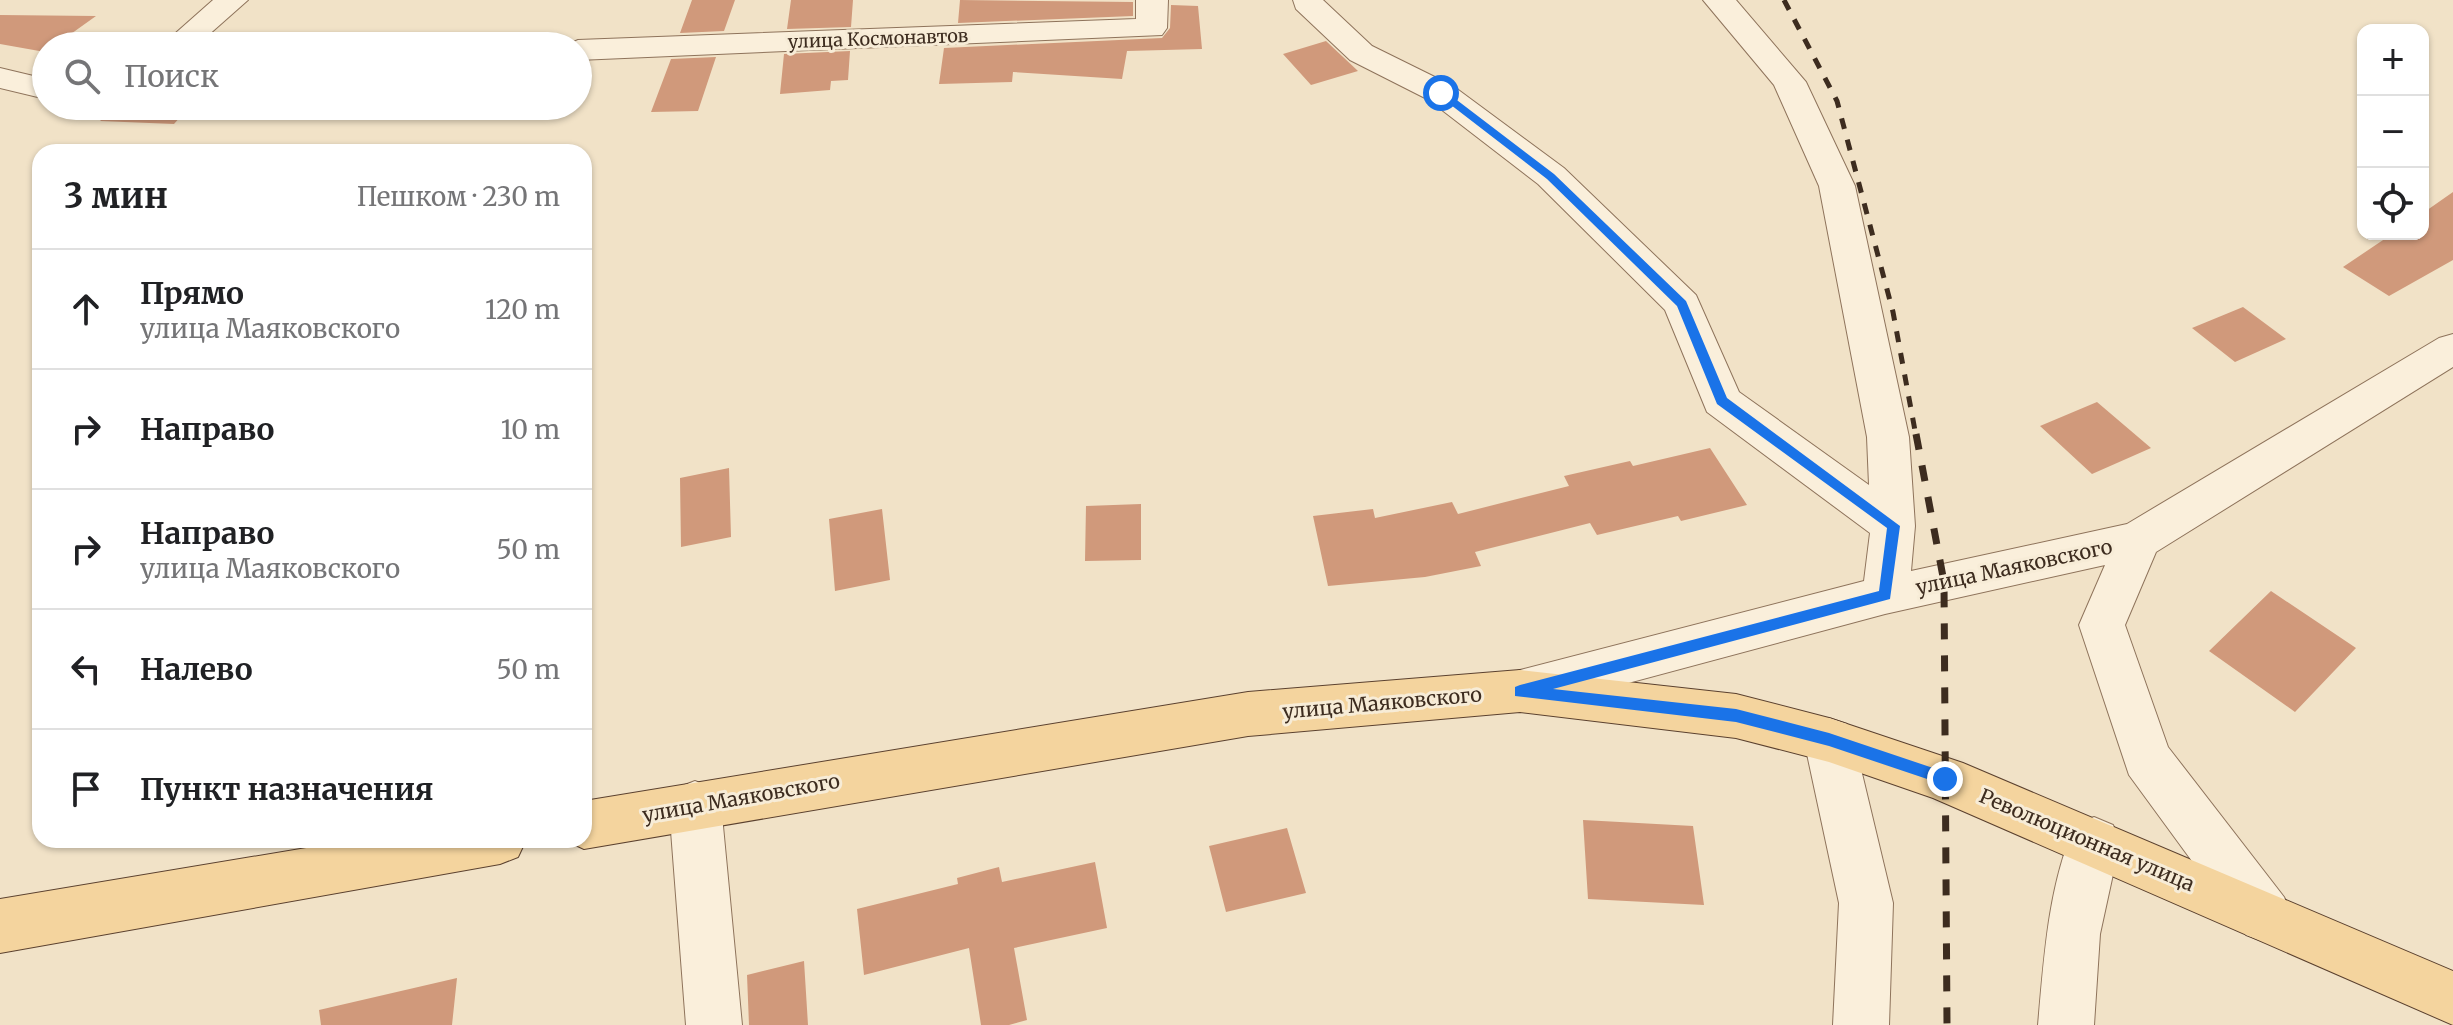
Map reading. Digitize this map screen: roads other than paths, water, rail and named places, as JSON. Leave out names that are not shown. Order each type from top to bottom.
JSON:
[{"type":"main road","name":"Революционная улица","points":[[1520,691],[1736,716],[1829,740],[1945,779],[2453,999]]},
{"type":"main road","name":"улица Маяковского","points":[[592,824],[1248,714],[1520,691]]},
{"type":"main road","points":[[0,926],[453,848]]},
{"type":"street","points":[[194,32],[232,0]]},
{"type":"street","name":"улица Космонавтов","points":[[592,49],[1151,28],[1152,0]]},
{"type":"street","points":[[1719,0],[1789,82],[1837,186],[1888,437],[1893,526],[1885,595]]},
{"type":"street","points":[[1307,2],[1361,53],[1441,93],[1551,176],[1682,304],[1722,401],[1893,526]]},
{"type":"street","points":[[0,78],[32,86]]},
{"type":"street","name":"улица Маяковского","points":[[1520,691],[1885,595],[2138,540],[2453,348]]},
{"type":"street","points":[[2138,540],[2102,625],[2147,759],[2265,916]]},
{"type":"street","points":[[1829,740],[1866,903],[1861,1025]]},
{"type":"street","points":[[695,805],[714,1025]]},
{"type":"street","points":[[2066,1025],[2073,934],[2094,842]]},
{"type":"railway","points":[[1784,0],[1837,101],[1893,312],[1916,436]]},
{"type":"railway","points":[[1916,434],[1944,582],[1947,1025]]}]
